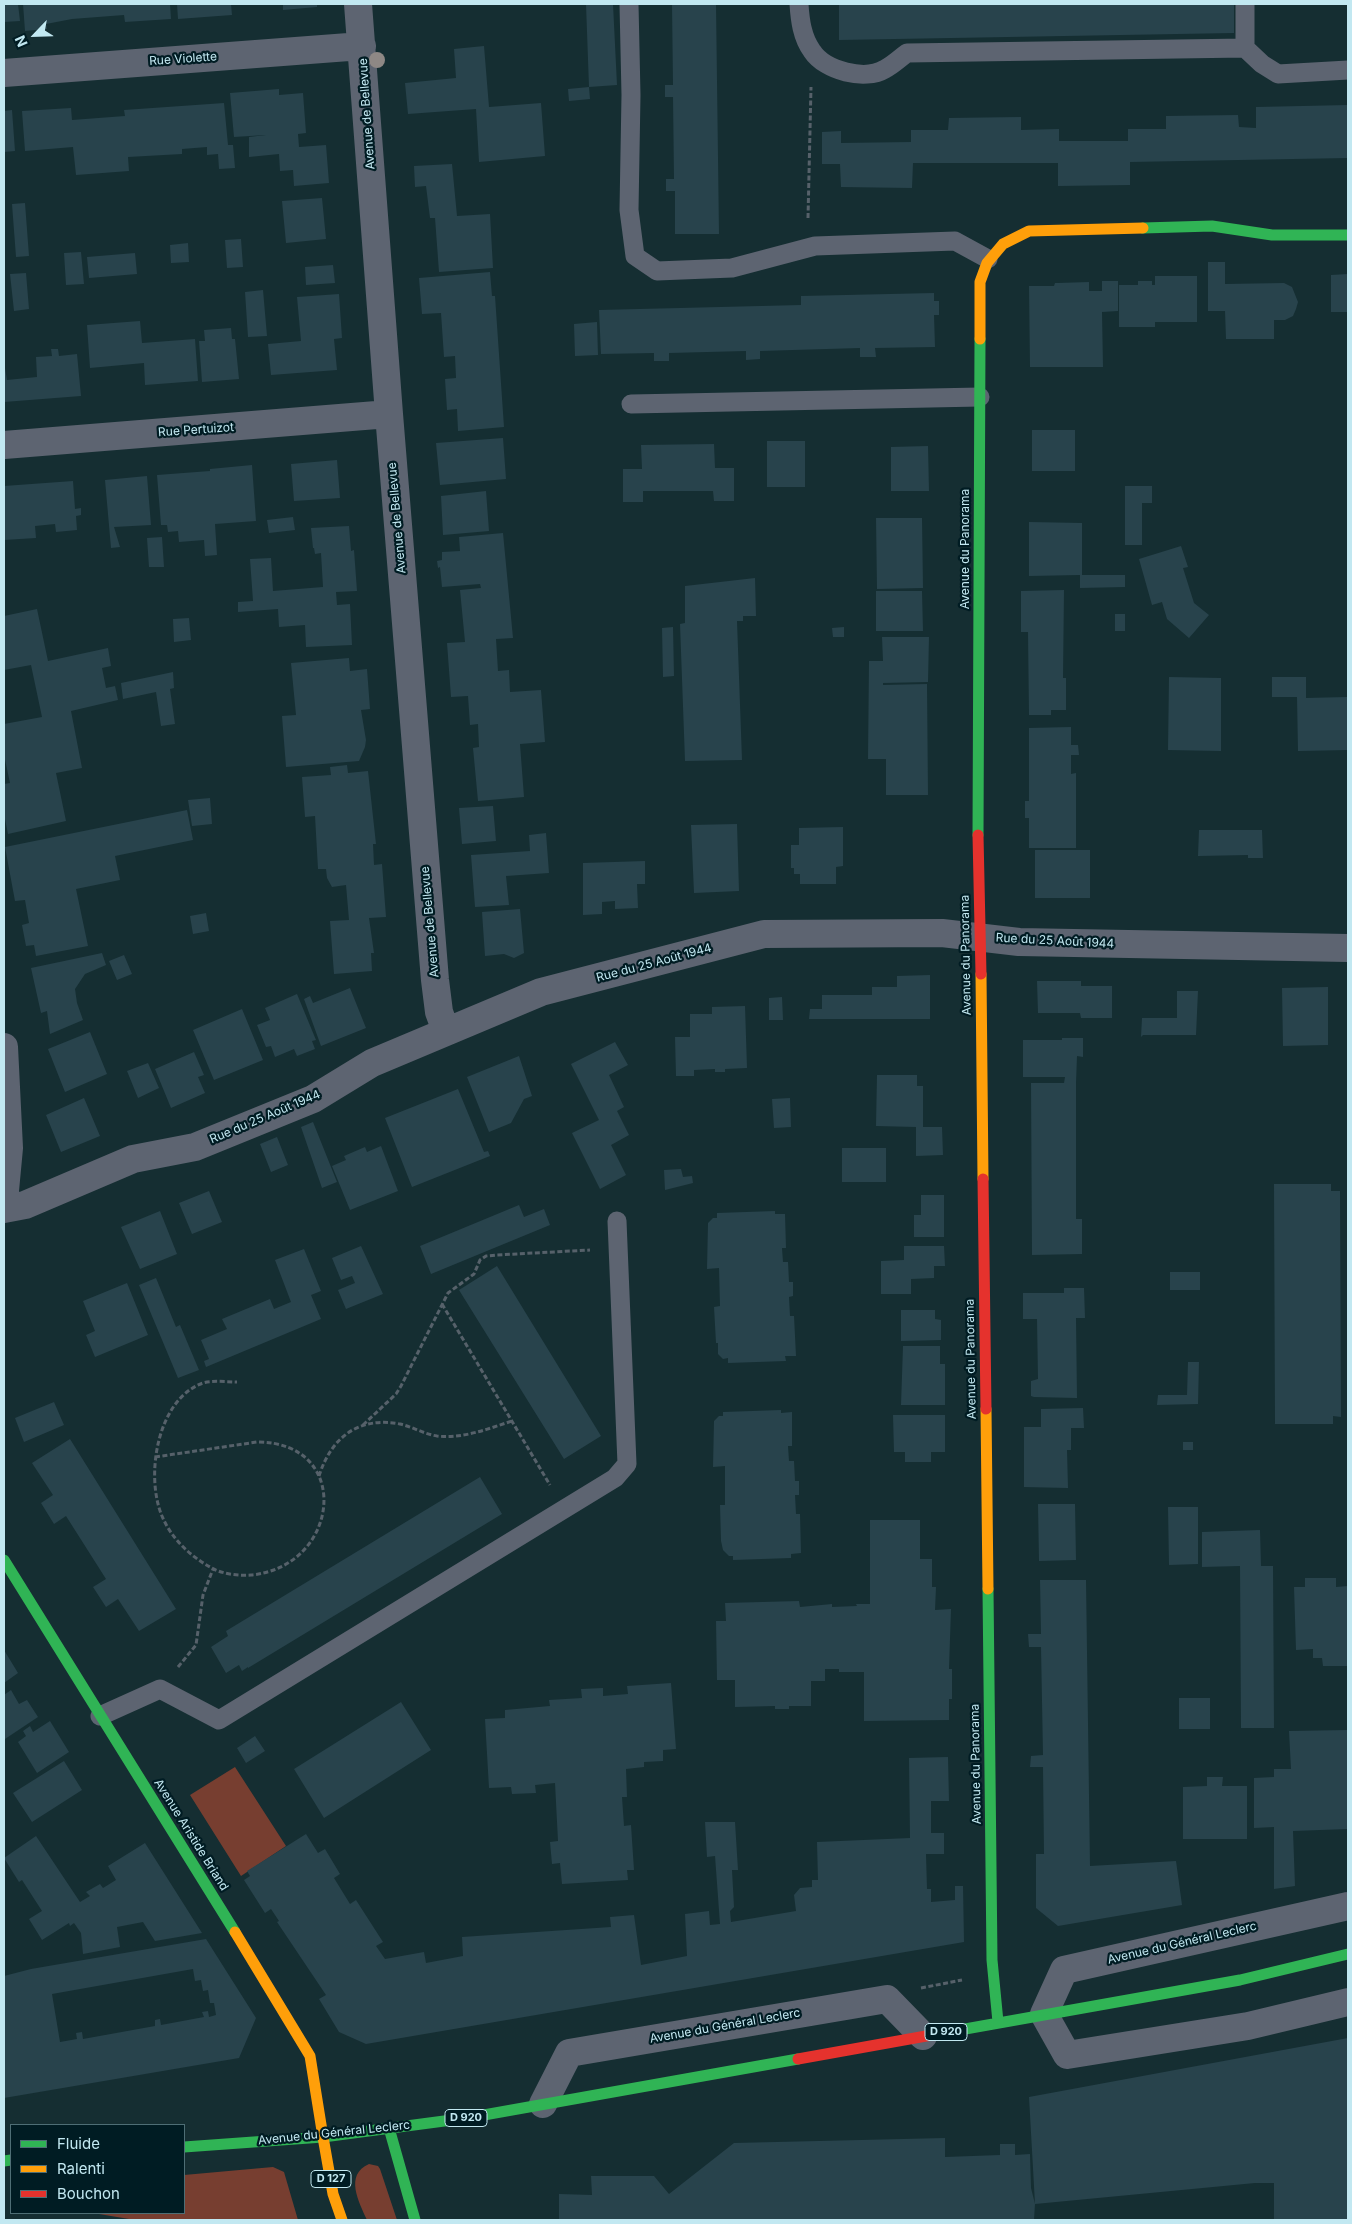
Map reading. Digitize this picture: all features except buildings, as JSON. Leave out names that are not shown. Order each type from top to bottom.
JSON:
[{"type":"street","name":"Avenue de Bellevue","points":[[358,4],[435,980],[439,1012],[446,1031]]},
{"type":"street","name":"Rue Violette","points":[[4,73],[362,46]]},
{"type":"street","name":"Avenue du Panorama","points":[[998,2022],[992,1957],[978,877],[980,282],[988,259],[996,249],[1007,240],[1028,231],[1212,226],[1272,235],[1348,235]]},
{"type":"street","name":"Rue Pertuizot","points":[[4,445],[389,414]]},
{"type":"street","name":"Rue du 25 Août 1944","points":[[4,1209],[24,1205],[133,1159],[195,1147],[313,1099],[372,1063],[541,992],[764,934],[942,933],[1019,942],[1348,948]]},
{"type":"street","points":[[4,1047],[10,1148],[4,1201]]},
{"type":"street","name":"Avenue Aristide Briand","points":[[4,1560],[306,2046],[310,2056],[323,2136]]},
{"type":"street","name":"Avenue du Général Leclerc","points":[[1044,2014],[1064,1970],[1348,1906]]},
{"type":"street","name":"Avenue du Général Leclerc","points":[[185,2147],[323,2136],[467,2118],[1240,1980],[1348,1954]]},
{"type":"street","name":"Avenue du Général Leclerc","points":[[543,2104],[569,2053],[887,1999]]},
{"type":"street","points":[[887,1999],[923,2036]]},
{"type":"street","points":[[1044,2014],[1067,2056],[1248,2026],[1348,2002]]},
{"type":"street","points":[[389,2128],[415,2220]]},
{"type":"street","name":"D 127","points":[[323,2136],[333,2194],[342,2220]]},
{"type":"lane","points":[[629,4],[631,95],[629,210],[635,256],[657,271],[732,268],[815,246],[955,241],[988,259]]},
{"type":"lane","points":[[799,4],[801,28],[812,52],[826,64],[863,75],[884,70],[907,53],[1245,48],[1262,64],[1278,74],[1348,70]]},
{"type":"lane","points":[[1245,4],[1245,48]]},
{"type":"lane","points":[[631,404],[980,397]]},
{"type":"lane","points":[[100,1716],[160,1689],[220,1720],[615,1478],[627,1464],[616,1221]]},
{"type":"path","points":[[812,52],[807,207],[815,246]]},
{"type":"path","points":[[319,1476],[330,1449],[340,1439],[363,1425],[396,1394],[448,1293],[474,1274],[480,1260],[486,1256],[618,1249]]},
{"type":"path","points":[[442,1304],[564,1509]]},
{"type":"path","points":[[155,1457],[257,1442],[273,1442],[288,1445],[300,1452],[319,1476],[324,1492],[322,1521],[314,1538],[292,1562],[264,1574],[233,1574],[213,1569],[182,1545],[169,1530],[162,1516],[154,1484],[155,1457],[158,1441],[173,1409],[194,1388],[204,1383],[216,1381],[237,1382]]},
{"type":"path","points":[[363,1425],[402,1424],[424,1433],[446,1436],[485,1430],[512,1421]]},
{"type":"path","points":[[160,1689],[196,1645],[203,1595],[213,1569]]},
{"type":"path","points":[[887,1999],[911,1990],[964,1980]]},
{"type":"shaded area","points":[[235,1767],[286,1846],[241,1876],[190,1795]]},
{"type":"shaded area","points":[[369,2164],[378,2166],[380,2169],[397,2220],[367,2220],[360,2205],[355,2182],[361,2169]]},
{"type":"shaded area","points":[[273,2167],[284,2172],[298,2220],[135,2220],[99,2214],[185,2214],[185,2175]]},
{"type":"traffic: fast","points":[[1143,228],[1212,226],[1272,235],[1348,235]]},
{"type":"traffic: fast","points":[[978,835],[980,339]]},
{"type":"traffic: fast","points":[[4,1560],[235,1932]]},
{"type":"traffic: fast","points":[[988,1589],[992,1960],[998,2022]]},
{"type":"traffic: fast","points":[[954,2031],[1240,1980],[1348,1954]]},
{"type":"traffic: fast","points":[[185,2147],[323,2137],[467,2118],[798,2059]]},
{"type":"traffic: fast","points":[[389,2128],[415,2220]]},
{"type":"traffic: fast","points":[[4,2161],[10,2160]]},
{"type":"traffic: slow","points":[[980,339],[980,282],[987,263],[1003,244],[1029,231],[1143,228]]},
{"type":"traffic: slow","points":[[981,974],[983,1179]]},
{"type":"traffic: slow","points":[[986,1409],[988,1589]]},
{"type":"traffic: slow","points":[[235,1932],[310,2056],[323,2137]]},
{"type":"traffic: slow","points":[[323,2137],[333,2194],[342,2220]]},
{"type":"traffic: jam","points":[[978,835],[981,974]]},
{"type":"traffic: jam","points":[[983,1179],[986,1409]]},
{"type":"traffic: jam","points":[[798,2059],[954,2031]]}]
